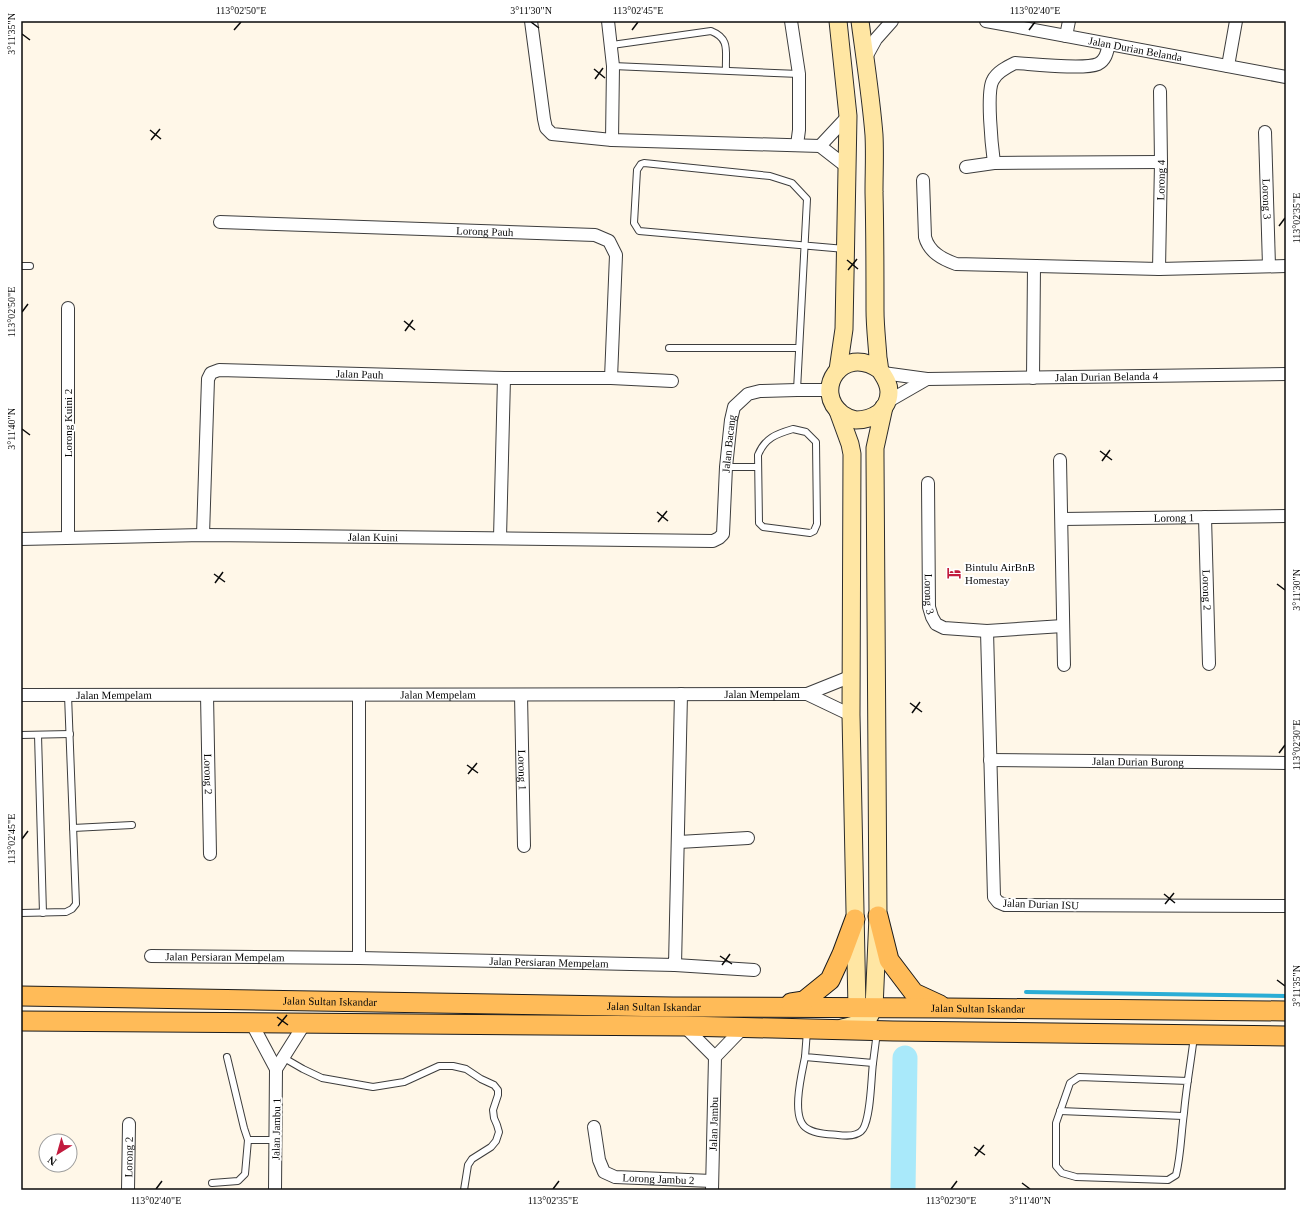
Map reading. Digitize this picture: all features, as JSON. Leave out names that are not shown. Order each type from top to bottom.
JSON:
[{"type":"main road","points":[[878,916],[889,960],[914,993],[946,1008]]},
{"type":"main road","points":[[768,1007],[804,1001],[830,980],[842,954],[855,919]]},
{"type":"main road","name":"Jalan Sultan Iskandar","points":[[21,996],[673,1007],[768,1007],[873,1019],[946,1008],[1286,1011]]},
{"type":"main road","points":[[21,1021],[684,1026],[836,1029],[873,1019],[1194,1035],[1286,1036]]},
{"type":"street","points":[[530,21],[544,119],[549,131],[552,134],[612,140],[820,146],[847,167]]},
{"type":"street","points":[[608,21],[612,45],[613,66],[612,140]]},
{"type":"street","points":[[791,21],[799,74],[799,130],[797,145]]},
{"type":"street","points":[[838,21],[848,116],[844,329],[838,370]]},
{"type":"street","points":[[860,21],[874,136],[875,333],[882,372]]},
{"type":"street","points":[[865,58],[876,39],[892,21]]},
{"type":"street","name":"Jalan Durian Belanda","points":[[986,21],[1286,77]]},
{"type":"street","points":[[1066,36],[1069,21]]},
{"type":"street","points":[[1228,66],[1236,21]]},
{"type":"street","points":[[994,163],[990,91],[993,79],[1004,68],[1014,63],[1086,67],[1098,64],[1106,57],[1109,44]]},
{"type":"street","name":"Lorong 4","points":[[1159,269],[1161,162],[1160,91]]},
{"type":"street","points":[[820,146],[848,116]]},
{"type":"street","name":"Lorong 3","points":[[1265,132],[1269,266]]},
{"type":"street","points":[[966,167],[994,163],[1161,162]]},
{"type":"street","points":[[923,180],[925,237],[927,245],[940,258],[956,264],[1159,269],[1286,266]]},
{"type":"street","name":"Lorong Pauh","points":[[220,222],[595,235],[609,241],[616,255],[611,378]]},
{"type":"street","points":[[1033,378],[1034,266]]},
{"type":"street","name":"Lorong Kuini 2","points":[[68,308],[68,537]]},
{"type":"street","points":[[859,362],[872,364],[882,372],[888,382],[889,392],[875,448],[878,916],[873,1019],[855,919],[851,715],[852,454],[838,411],[831,398],[830,390],[834,376],[838,370],[846,364],[859,362]]},
{"type":"street","name":"Jalan Pauh","points":[[203,535],[208,379],[211,373],[219,370],[504,378],[611,378],[672,381]]},
{"type":"street","name":"Jalan Durian Belanda 4","points":[[882,372],[927,379],[1286,374]]},
{"type":"street","points":[[500,538],[504,378]]},
{"type":"street","points":[[838,411],[854,420],[871,418],[886,404],[927,379]]},
{"type":"street","name":"Jalan Bacang","points":[[723,534],[726,467],[731,420],[734,407],[748,394],[797,390],[830,390]]},
{"type":"street","points":[[1060,460],[1064,665]]},
{"type":"street","name":"Lorong 3","points":[[928,483],[929,607],[936,624],[944,628],[987,631],[1063,626]]},
{"type":"street","name":"Lorong 1","points":[[1062,519],[1286,516]]},
{"type":"street","name":"Lorong 2","points":[[1205,517],[1209,664]]},
{"type":"street","name":"Jalan Kuini","points":[[21,539],[203,535],[713,541],[723,534]]},
{"type":"street","name":"Jalan Durian ISU","points":[[987,631],[994,897],[998,902],[1005,905],[1286,906]]},
{"type":"street","points":[[807,694],[852,676]]},
{"type":"street","points":[[675,965],[681,694]]},
{"type":"street","name":"Jalan Mempelam","points":[[21,695],[807,694],[851,715]]},
{"type":"street","name":"Lorong 2","points":[[207,695],[210,854]]},
{"type":"street","points":[[359,695],[359,958]]},
{"type":"street","name":"Lorong 1","points":[[520,695],[524,846]]},
{"type":"street","name":"Jalan Durian Burong","points":[[990,760],[1286,763]]},
{"type":"street","points":[[678,842],[748,838]]},
{"type":"street","name":"Jalan Persiaran Mempelam","points":[[151,956],[359,958],[675,965],[754,970]]},
{"type":"street","points":[[251,1022],[276,1069],[305,1023]]},
{"type":"street","points":[[684,1026],[715,1057],[743,1028]]},
{"type":"street","name":"Jalan Jambu","points":[[712,1185],[715,1057]]},
{"type":"street","name":"Jalan Jambu 1","points":[[275,1190],[276,1069]]},
{"type":"street","name":"Lorong 2","points":[[128,1190],[129,1124]]},
{"type":"street","name":"Lorong Jambu 2","points":[[594,1127],[599,1160],[604,1172],[615,1177],[712,1185]]},
{"type":"lane","points":[[612,45],[711,31],[720,34],[725,42],[726,70]]},
{"type":"lane","points":[[613,66],[799,74]]},
{"type":"lane","points":[[797,390],[804,245],[807,199],[792,183],[770,176],[644,162],[637,170],[634,223],[639,231],[804,245],[846,249]]},
{"type":"lane","points":[[21,266],[30,266]]},
{"type":"lane","points":[[669,348],[799,348]]},
{"type":"lane","points":[[793,429],[806,432],[816,442],[817,524],[814,531],[810,533],[763,527],[759,523],[758,467],[758,455],[761,449],[775,434],[793,429]]},
{"type":"lane","points":[[726,467],[758,467]]},
{"type":"lane","points":[[21,914],[66,912],[72,909],[76,904],[68,695]]},
{"type":"lane","points":[[21,735],[70,734]]},
{"type":"lane","points":[[38,735],[42,913]]},
{"type":"lane","points":[[73,828],[132,825]]},
{"type":"lane","points":[[807,1029],[805,1056],[797,1100],[800,1119],[805,1127],[813,1131],[844,1136],[858,1134],[865,1123],[868,1113],[873,1063],[873,1019]]},
{"type":"lane","points":[[1188,1081],[1078,1077],[1070,1083],[1056,1123],[1056,1166],[1062,1173],[1076,1177],[1168,1180],[1176,1175],[1194,1035]]},
{"type":"lane","points":[[805,1056],[873,1063]]},
{"type":"lane","points":[[212,1183],[238,1181],[245,1174],[248,1140],[227,1057]]},
{"type":"lane","points":[[284,1058],[322,1078],[373,1088],[404,1082],[439,1066],[452,1066],[466,1069],[481,1079],[494,1085],[498,1090],[498,1095],[493,1110],[499,1132],[496,1141],[491,1147],[472,1159],[468,1165],[464,1190]]},
{"type":"lane","points":[[1060,1111],[1183,1116]]},
{"type":"lane","points":[[248,1140],[276,1140]]},
{"type":"waterway","points":[[1026,992],[1286,996]]},
{"type":"waterway","points":[[903,1190],[905,1058]]},
{"type":"place","name":"Bintulu AirBnB Homestay","points":[[954,573]]}]
